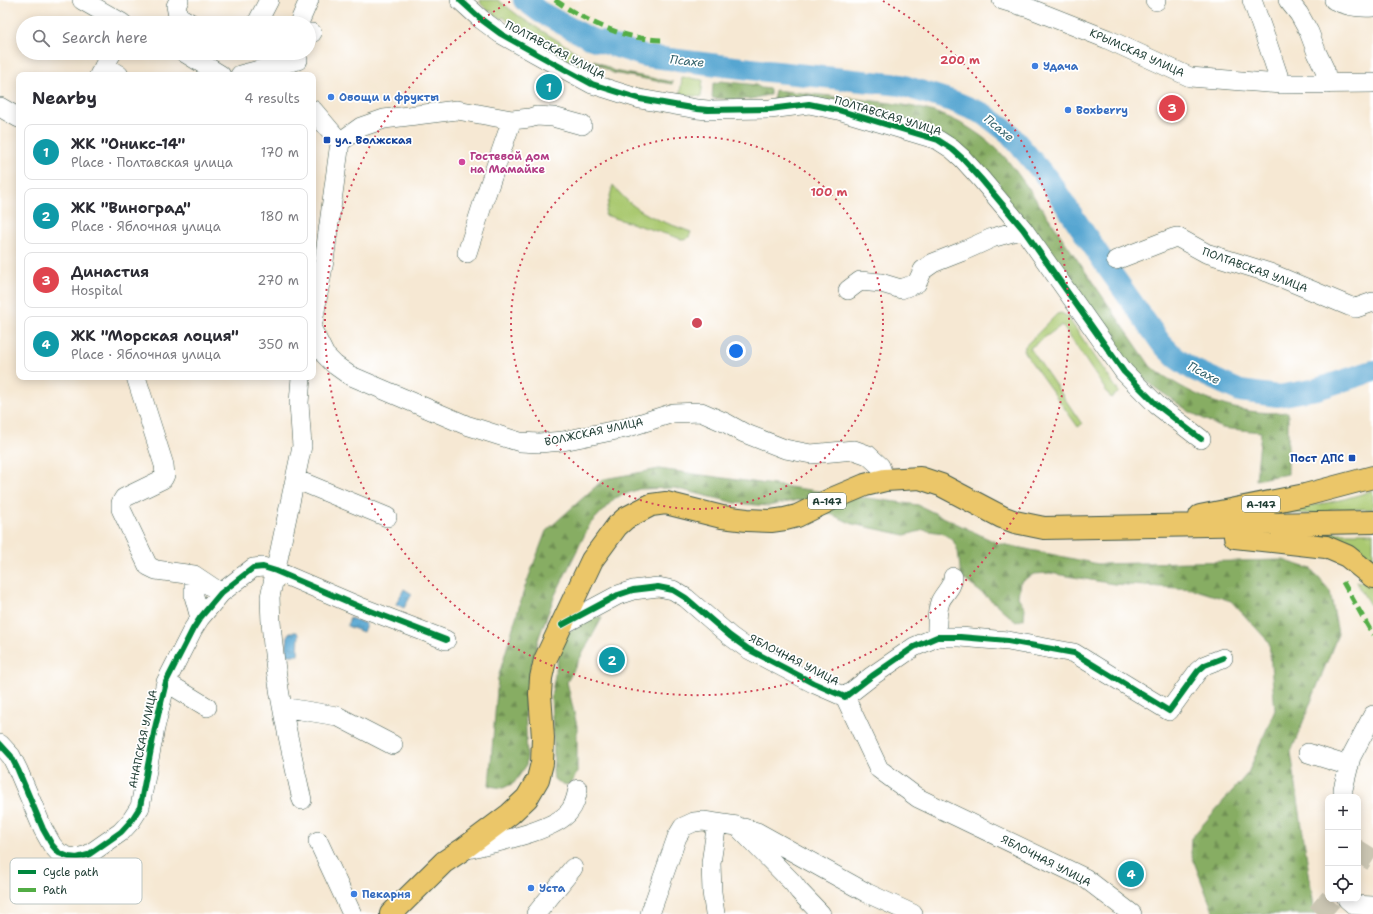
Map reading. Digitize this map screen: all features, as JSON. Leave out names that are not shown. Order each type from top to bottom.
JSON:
[{"type":"main road","name":"А-147","points":[[1148,527],[1305,495],[1373,477]]},
{"type":"main road","name":"А-147","points":[[562,625],[592,560],[617,526],[626,518],[640,510],[651,505],[666,503],[728,518],[771,521],[797,516],[834,498],[885,480],[920,478],[942,485],[1002,517],[1027,525],[1044,528],[1373,522]]},
{"type":"main road","points":[[1148,527],[1326,547],[1347,556],[1373,578]]},
{"type":"main road","points":[[391,914],[444,862],[510,814],[527,798],[538,779],[542,763],[543,738],[540,708],[541,678],[545,660],[562,625]]},
{"type":"street","points":[[82,0],[110,16]]},
{"type":"street","points":[[178,16],[176,6],[179,0]]},
{"type":"street","points":[[260,16],[268,0]]},
{"type":"street","points":[[308,16],[309,0]]},
{"type":"street","name":"ПОЛТАВСКАЯ УЛИЦА","points":[[460,0],[482,20],[501,34],[544,58],[592,84],[640,99],[708,110],[770,109],[808,104],[838,110],[938,140],[962,158],[982,179],[1023,229],[1124,372],[1157,405],[1201,439]]},
{"type":"street","name":"КРЫМСКАЯ УЛИЦА","points":[[1002,0],[1029,8],[1107,39],[1190,77],[1281,84],[1373,83]]},
{"type":"street","points":[[1252,0],[1281,84]]},
{"type":"street","points":[[1288,0],[1299,14],[1309,32],[1325,70],[1327,84]]},
{"type":"street","points":[[1334,0],[1343,4],[1366,8],[1373,7]]},
{"type":"street","points":[[196,60],[216,72]]},
{"type":"street","points":[[251,72],[296,60]]},
{"type":"street","points":[[0,107],[16,116]]},
{"type":"street","points":[[340,142],[362,127],[384,119],[457,110],[512,120],[536,116],[553,117],[582,125]]},
{"type":"street","points":[[316,114],[340,142],[324,261],[316,305]]},
{"type":"street","points":[[467,253],[512,120]]},
{"type":"street","points":[[848,290],[860,281],[881,282],[901,289],[917,284],[923,270],[933,263],[992,238],[1023,229]]},
{"type":"street","name":"ПОЛТАВСКАЯ УЛИЦА","points":[[1116,260],[1178,237],[1206,253],[1270,274],[1349,306],[1356,308],[1373,302]]},
{"type":"street","name":"ВОЛЖСКАЯ УЛИЦА","points":[[316,337],[325,356],[349,375],[466,425],[520,442],[539,443],[563,441],[626,428],[673,413],[700,412],[726,423],[744,433],[785,449],[811,454],[854,450],[868,455],[880,466],[885,480]]},
{"type":"street","points":[[137,380],[164,465],[165,475],[163,479],[124,498],[121,503],[121,509],[148,566],[156,570],[194,575],[221,593]]},
{"type":"street","points":[[301,380],[299,403],[302,446],[270,597],[270,621],[274,667],[302,800]]},
{"type":"street","points":[[295,479],[387,517]]},
{"type":"street","name":"АНАПСКАЯ УЛИЦА","points":[[0,744],[11,756],[43,829],[52,845],[59,853],[77,858],[88,855],[121,832],[132,821],[140,806],[155,728],[166,682],[200,618],[221,593],[253,568],[262,567],[276,571],[358,606],[446,640]]},
{"type":"street","points":[[194,575],[194,596],[200,618]]},
{"type":"street","points":[[937,637],[938,610],[940,601],[953,582],[953,577]]},
{"type":"street","name":"ЯБЛОЧНАЯ УЛИЦА","points":[[562,625],[618,595],[633,590],[658,587],[673,590],[686,598],[730,636],[748,649],[845,697],[879,768],[918,798],[1086,878],[1132,914]]},
{"type":"street","name":"ЯБЛОЧНАЯ УЛИЦА","points":[[845,697],[914,647],[937,637],[960,637],[1008,641],[1074,653],[1169,711],[1198,671],[1205,665],[1223,658]]},
{"type":"street","points":[[166,682],[207,707]]},
{"type":"street","points":[[282,707],[337,716],[393,745]]},
{"type":"street","points":[[1344,794],[1351,757],[1373,715]]},
{"type":"street","points":[[1308,753],[1349,766]]},
{"type":"street","points":[[462,850],[522,836],[561,819],[569,812],[575,803],[578,789]]},
{"type":"street","points":[[650,914],[677,837],[683,827],[694,822],[703,821],[737,826],[756,832],[867,893],[913,914]]},
{"type":"street","points":[[715,914],[712,892],[711,863],[717,823]]},
{"type":"street","points":[[737,826],[821,914]]},
{"type":"street","points":[[318,841],[352,914]]},
{"type":"street","points":[[536,914],[573,868]]},
{"type":"street","points":[[1351,902],[1354,904],[1373,906]]},
{"type":"green space","points":[[480,0],[498,0],[523,19],[589,60],[584,70],[555,53],[548,45],[538,41],[540,37],[526,29],[524,33],[503,17],[501,19],[495,16],[492,11],[488,11],[481,4]]},
{"type":"green space","points":[[594,60],[614,71],[673,82],[672,84],[613,73],[593,62]]},
{"type":"green space","points":[[682,77],[703,80],[701,97],[680,94]]},
{"type":"green space","points":[[721,81],[756,85],[761,88],[770,89],[770,95],[751,99],[712,98],[713,84]]},
{"type":"green space","points":[[775,90],[911,106],[943,115],[974,131],[990,143],[1014,168],[1151,367],[1182,387],[1198,395],[1233,408],[1269,413],[1288,412],[1288,474],[1256,480],[1261,432],[1222,428],[1190,412],[1154,387],[1143,377],[1133,375],[955,147],[805,98],[787,96],[786,100],[773,101]]},
{"type":"green space","points":[[613,185],[630,203],[648,215],[691,232],[689,237],[685,240],[605,215]]},
{"type":"green space","points":[[1061,313],[1067,316],[1119,392],[1111,398],[1062,325],[1030,348],[1082,424],[1078,427],[1024,352],[1025,346],[1057,314]]},
{"type":"green space","points":[[659,469],[918,505],[997,543],[1098,564],[1283,560],[1311,569],[1330,591],[1338,634],[1291,752],[1315,914],[1214,914],[1191,854],[1192,837],[1248,773],[1275,710],[1269,642],[1231,601],[1193,589],[1114,584],[1050,573],[1034,574],[1020,582],[1018,597],[1025,608],[1024,619],[1016,622],[996,604],[961,577],[958,551],[953,540],[942,533],[924,530],[905,535],[853,524],[798,500],[768,506],[736,503],[674,488],[639,489],[615,498],[590,524],[555,595],[539,637],[529,675],[525,706],[526,766],[514,783],[503,788],[489,786],[498,678],[525,587],[546,531],[604,479]]},
{"type":"green space","points":[[1373,490],[1373,509],[1330,509],[1330,514],[1256,513],[1330,502]]},
{"type":"green space","points":[[1321,533],[1373,533],[1373,568],[1320,535]]},
{"type":"green space","points":[[1356,582],[1371,582],[1373,584],[1373,610]]},
{"type":"green space","points":[[592,617],[602,618],[567,682],[577,726],[577,772],[573,781],[567,785],[559,783],[554,779],[551,697],[560,648],[565,634]]},
{"type":"water","points":[[404,589],[412,594],[404,608],[396,604]]},
{"type":"water","points":[[350,618],[366,624],[363,632],[347,626]]},
{"type":"water","points":[[290,632],[297,632],[299,634],[298,655],[286,655],[288,634]]},
{"type":"waterway","name":"Псахе","points":[[524,0],[540,12],[589,38],[645,56],[901,85],[955,102],[984,114],[1009,133],[1048,179],[1107,267],[1161,343],[1176,358],[1192,369],[1240,391],[1278,396],[1317,389],[1373,371]]},
{"type":"tunnel","points":[[1361,859],[1373,840]]},
{"type":"tunnel","points":[[1318,914],[1328,902]]},
{"type":"marked path","points":[[555,0],[580,16],[607,29],[636,37],[665,40]]},
{"type":"marked path","points":[[1343,582],[1373,635]]},
{"type":"cycle path","points":[[460,0],[482,20],[501,34],[544,58],[592,84],[640,99],[708,110],[770,109],[809,104],[838,110],[938,140],[962,158],[1023,229],[1124,372],[1157,405],[1201,439]]},
{"type":"cycle path","points":[[0,744],[11,756],[43,829],[52,845],[59,853],[77,858],[88,855],[121,832],[131,821],[140,807],[155,728],[166,682],[200,618],[221,593],[253,568],[263,567],[276,571],[358,606],[446,640]]},
{"type":"cycle path","points":[[562,625],[618,595],[633,590],[658,587],[673,590],[686,598],[730,636],[748,649],[813,683],[845,697],[914,647],[937,637],[960,637],[1008,641],[1074,653],[1169,711],[1198,671],[1205,665],[1223,658]]},
{"type":"place","name":"Удача","points":[[1035,66]]},
{"type":"place","name":"ЖК \"Оникс-14\"","points":[[549,87]]},
{"type":"place","name":"Овощи и фрукты","points":[[331,97]]},
{"type":"place","name":"Династия","points":[[1172,108]]},
{"type":"place","name":"Boxberry","points":[[1068,110]]},
{"type":"place","name":"ул. Волжская","points":[[327,140]]},
{"type":"place","name":"Гостевой дом на Мамайке","points":[[462,162]]},
{"type":"place","name":"Пост ДПС","points":[[1352,458]]},
{"type":"place","name":"ЖК \"Виноград\"","points":[[612,660]]},
{"type":"place","name":"ЖК \"Морская лоция\"","points":[[1131,874]]},
{"type":"place","name":"Уста","points":[[531,888]]},
{"type":"place","name":"Пекарня","points":[[354,894]]}]
